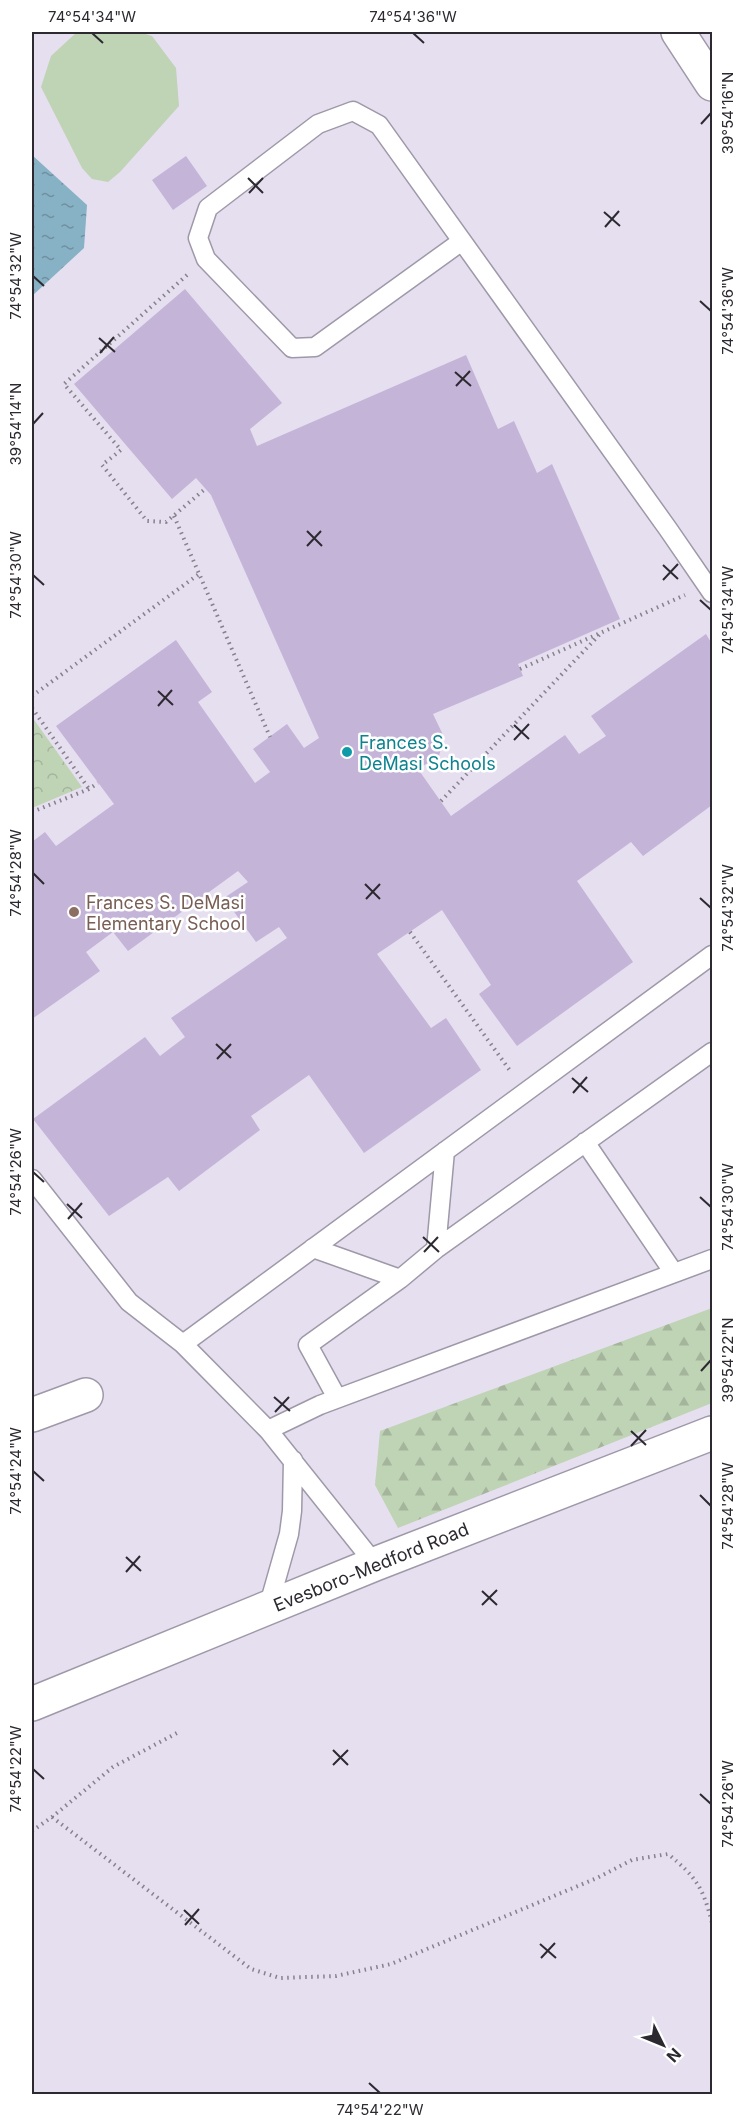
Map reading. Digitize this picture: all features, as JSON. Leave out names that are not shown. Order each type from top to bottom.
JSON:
[{"type":"street","points":[[678,32],[712,84]]},
{"type":"street","points":[[32,1415],[86,1395]]},
{"type":"street","name":"Evesboro-Medford Road","points":[[32,1704],[375,1564],[712,1433]]},
{"type":"lane","points":[[462,241],[315,347],[292,348],[206,259],[198,238],[208,208],[318,124],[353,111],[379,125],[462,241],[710,589]]},
{"type":"lane","points":[[183,1344],[712,955]]},
{"type":"lane","points":[[337,1398],[308,1345],[400,1279],[436,1249],[712,1052]]},
{"type":"lane","points":[[585,1142],[674,1273]]},
{"type":"lane","points":[[436,1249],[445,1151]]},
{"type":"lane","points":[[32,1179],[129,1302],[183,1344],[268,1430],[375,1564]]},
{"type":"lane","points":[[313,1248],[400,1279]]},
{"type":"lane","points":[[268,1430],[337,1398],[712,1259]]},
{"type":"lane","points":[[268,1608],[290,1534],[293,1460]]},
{"type":"path","points":[[205,489],[166,522],[147,521],[102,465],[121,450],[64,384],[206,259]]},
{"type":"path","points":[[174,516],[270,736]]},
{"type":"path","points":[[32,696],[200,574]]},
{"type":"path","points":[[520,669],[602,632],[710,589]]},
{"type":"path","points":[[441,801],[602,632]]},
{"type":"path","points":[[32,708],[89,789]]},
{"type":"path","points":[[32,812],[89,789],[98,783]]},
{"type":"path","points":[[410,932],[526,1093]]},
{"type":"path","points":[[32,1831],[113,1767],[177,1733]]},
{"type":"path","points":[[52,1817],[251,1969],[280,1978],[336,1976],[391,1964],[586,1882],[632,1860],[668,1854],[690,1872],[706,1899],[712,1923]]},
{"type":"green space","points":[[77,32],[139,32],[152,36],[176,68],[179,106],[120,172],[108,182],[92,179],[82,168],[41,87],[51,56]]},
{"type":"green space","points":[[32,717],[82,787],[32,808]]},
{"type":"green space","points":[[712,1308],[712,1403],[398,1528],[375,1485],[380,1431]]},
{"type":"water","points":[[32,155],[87,205],[84,248],[32,296]]},
{"type":"building","points":[[186,156],[207,186],[173,210],[152,180]]},
{"type":"building","name":"Frances S. DeMasi Schools","points":[[185,289],[282,403],[250,429],[257,446],[466,355],[498,429],[514,421],[537,473],[552,464],[620,619],[518,664],[523,676],[433,714],[444,737],[439,756],[418,769],[451,816],[565,735],[579,754],[606,736],[591,716],[706,634],[712,644],[712,805],[643,856],[631,842],[577,881],[633,962],[517,1046],[479,994],[491,985],[442,910],[377,954],[431,1028],[446,1018],[481,1070],[364,1153],[309,1075],[251,1116],[260,1130],[179,1191],[168,1177],[109,1216],[33,1119],[145,1037],[160,1056],[185,1037],[171,1018],[287,938],[279,927],[256,942],[224,898],[248,882],[238,871],[128,951],[113,932],[86,952],[100,971],[32,1019],[32,842],[45,832],[56,846],[114,804],[56,726],[176,640],[212,692],[198,702],[255,783],[270,772],[253,749],[287,724],[304,748],[319,738],[211,495],[196,478],[172,499],[74,384]]},
{"type":"place","name":"Frances S. DeMasi Schools","points":[[347,752]]},
{"type":"place","name":"Frances S. DeMasi Elementary School","points":[[74,912]]}]
